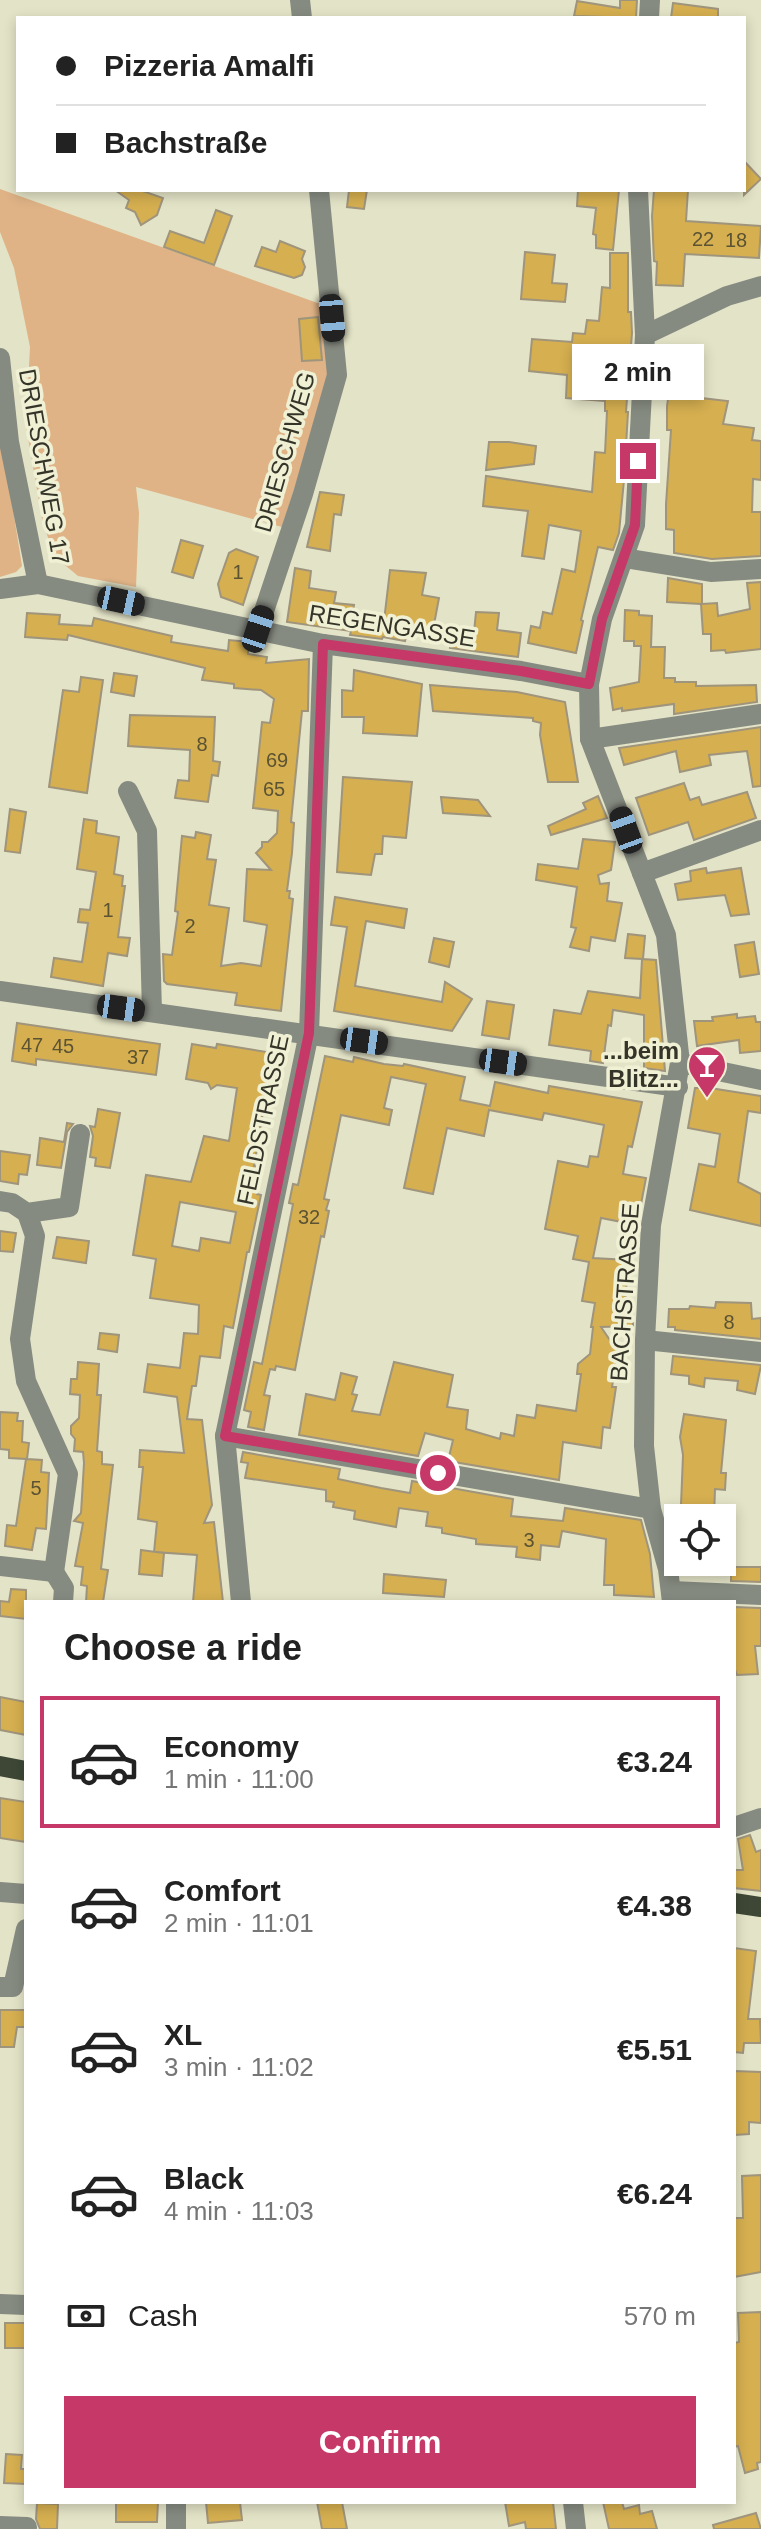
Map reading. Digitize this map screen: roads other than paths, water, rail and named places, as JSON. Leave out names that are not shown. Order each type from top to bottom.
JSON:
[{"type":"main road","points":[[0,1766],[24,1771]]},
{"type":"main road","points":[[736,1903],[761,1907]]},
{"type":"street","name":"DRIESCHWEG","points":[[258,629],[303,494],[337,375],[319,192]]},
{"type":"street","name":"BACHSTRASSE","points":[[638,192],[645,335],[635,525],[602,619],[589,684],[590,739],[666,935],[680,1063],[651,1225],[645,1340],[644,1446],[651,1509],[672,1597]]},
{"type":"street","points":[[645,335],[727,296],[761,286]]},
{"type":"street","name":"DRIESCHWEG 17","points":[[0,358],[9,442],[38,584]]},
{"type":"street","points":[[624,558],[711,572],[761,569]]},
{"type":"street","name":"REGENGASSE","points":[[0,589],[38,584],[323,644],[521,671],[589,684]]},
{"type":"street","name":"FELDSTRASSE","points":[[241,1600],[225,1436],[309,1033],[323,644]]},
{"type":"street","points":[[590,739],[761,714]]},
{"type":"street","points":[[128,791],[147,831],[152,1012]]},
{"type":"street","points":[[642,873],[761,830]]},
{"type":"street","points":[[0,991],[678,1087]]},
{"type":"street","points":[[680,1063],[761,1080]]},
{"type":"street","points":[[27,1213],[69,1207],[80,1134]]},
{"type":"street","points":[[0,1201],[12,1203],[27,1213],[35,1236],[20,1339],[26,1381],[68,1474],[54,1572],[64,1588],[63,1600]]},
{"type":"street","points":[[645,1340],[761,1352]]},
{"type":"street","points":[[225,1436],[651,1509]]},
{"type":"street","points":[[0,1566],[54,1572]]},
{"type":"street","points":[[672,1597],[761,1595]]},
{"type":"street","points":[[736,1826],[761,1818]]},
{"type":"street","points":[[0,1892],[24,1894]]},
{"type":"street","points":[[0,1987],[13,1987],[24,1938]]},
{"type":"street","points":[[0,2304],[24,2305]]},
{"type":"street","points":[[176,2504],[176,2529]]},
{"type":"street","points":[[573,2504],[576,2529]]},
{"type":"street","points":[[0,2526],[27,2527]]},
{"type":"place","name":"...beim Blitz...","points":[[707,1099]]}]
